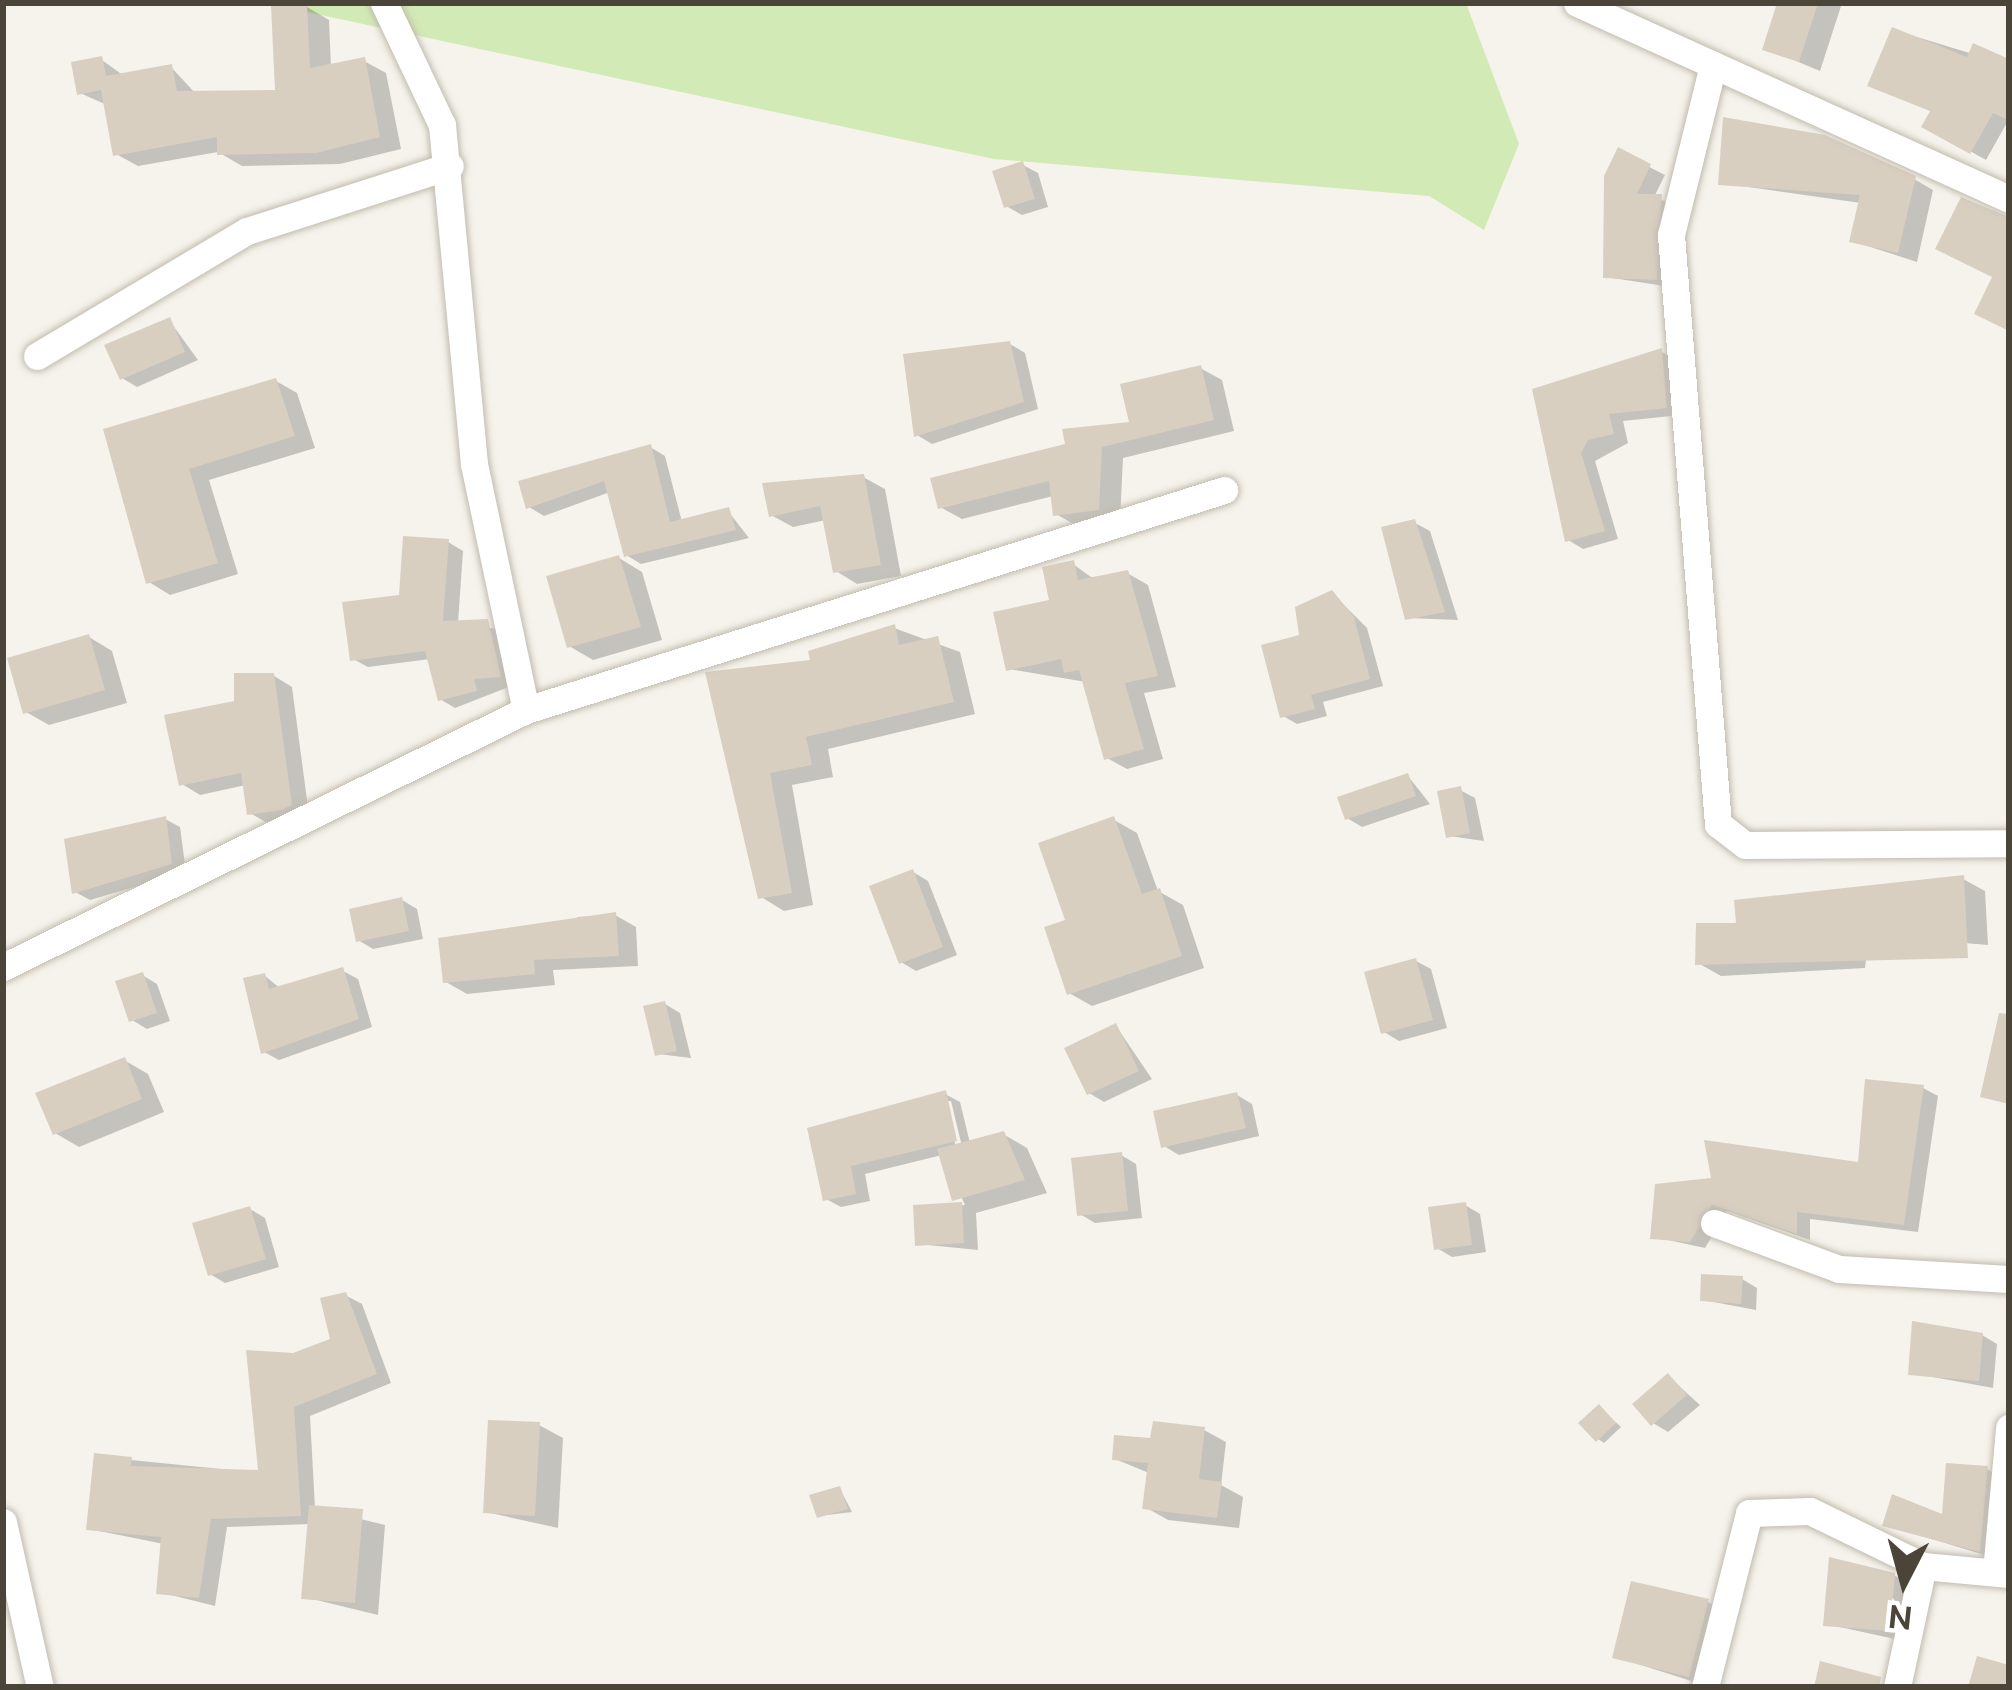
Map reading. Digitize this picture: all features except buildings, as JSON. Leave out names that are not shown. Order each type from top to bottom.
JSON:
[{"type":"street","points":[[384,3],[450,166],[453,311],[474,464],[526,710]]},
{"type":"street","points":[[1576,3],[2009,199]]},
{"type":"street","points":[[1713,65],[1671,235],[1718,824],[1745,845],[2009,843]]},
{"type":"street","points":[[38,356],[247,231],[450,166]]},
{"type":"street","points":[[3,967],[526,710],[1224,490]]},
{"type":"street","points":[[1714,1223],[1839,1269],[2009,1279]]},
{"type":"street","points":[[1705,1687],[1749,1513],[1810,1511],[1923,1566],[2003,1573],[2009,1428]]},
{"type":"street","points":[[3,1522],[40,1687]]},
{"type":"street","points":[[1897,1687],[1923,1566]]},
{"type":"green space","points":[[265,3],[1466,3],[1519,144],[1484,230],[1429,196],[994,159]]}]
